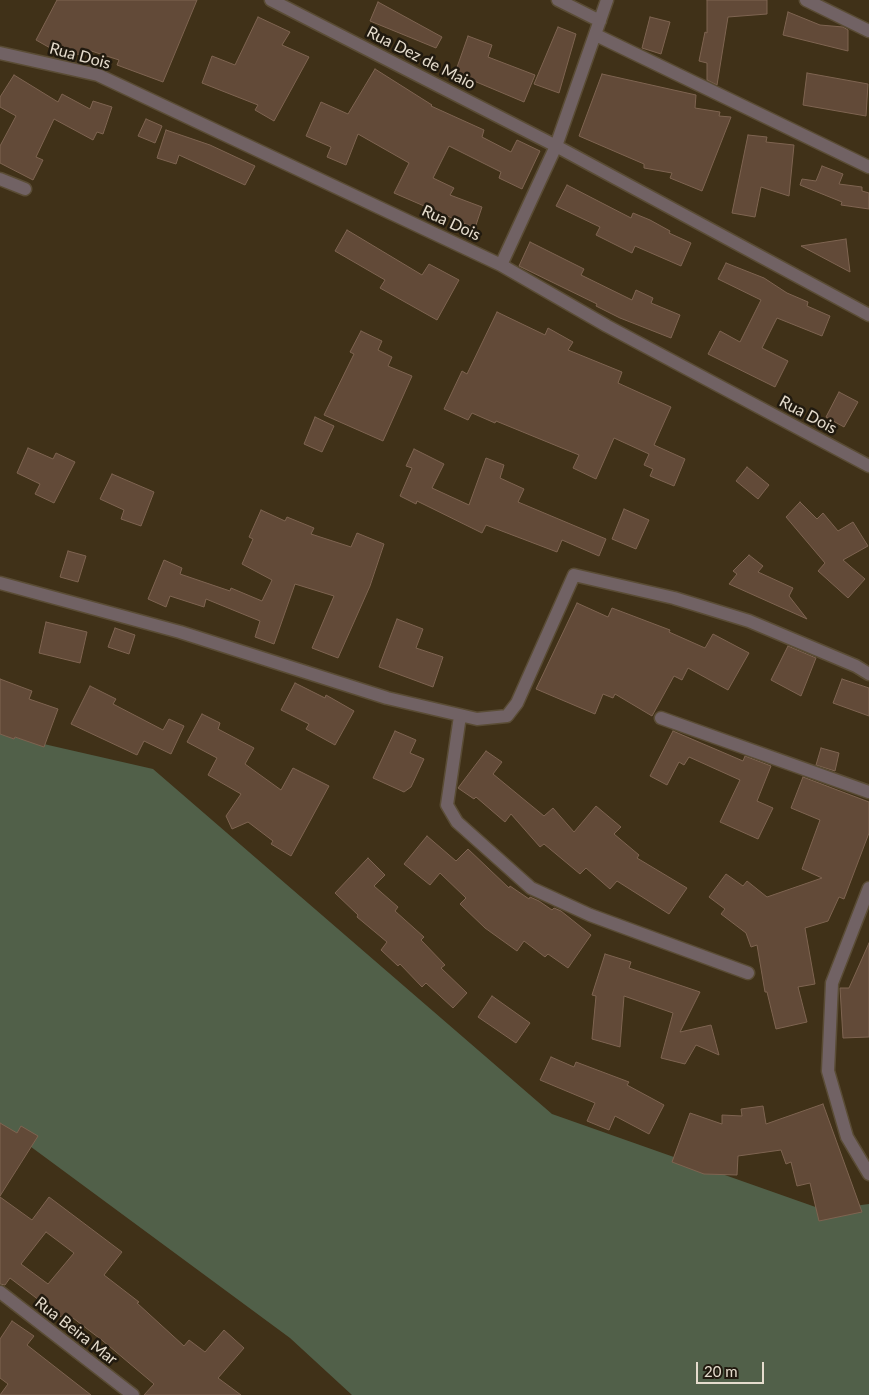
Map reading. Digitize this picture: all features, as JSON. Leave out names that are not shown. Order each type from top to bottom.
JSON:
[{"type":"street","name":"Rua Dez de Maio","points":[[271,0],[556,146],[869,315]]},
{"type":"street","points":[[558,0],[600,21]]},
{"type":"street","points":[[501,265],[556,146],[607,0]]},
{"type":"street","points":[[806,0],[869,31]]},
{"type":"street","points":[[596,35],[869,167]]},
{"type":"street","name":"Rua Dois","points":[[0,53],[98,75],[501,265],[607,326],[869,466]]},
{"type":"street","points":[[0,179],[24,189]]},
{"type":"street","points":[[0,583],[180,632],[387,698],[477,719],[507,716],[518,703],[574,575],[674,598],[749,621],[856,666],[869,674]]},
{"type":"street","points":[[460,716],[447,805],[457,822],[531,888],[590,915],[748,973]]},
{"type":"street","points":[[661,718],[869,792]]},
{"type":"street","points":[[869,888],[832,983],[828,1071],[847,1137],[869,1174]]},
{"type":"street","name":"Rua Beira Mar","points":[[0,1292],[133,1395]]},
{"type":"green space","points":[[0,734],[153,769],[552,1114],[824,1210],[869,1204],[869,1395],[352,1395],[290,1338],[0,1124]]},
{"type":"building","points":[[57,0],[197,0],[163,82],[117,65],[119,60],[82,48],[80,55],[53,47],[52,49],[36,40]]},
{"type":"building","points":[[707,0],[767,0],[767,14],[728,17],[717,85],[707,80],[707,63],[699,61],[705,32],[707,33]]},
{"type":"building","points":[[378,2],[442,37],[436,48],[370,21]]},
{"type":"building","points":[[788,12],[820,25],[843,27],[848,30],[848,51],[783,35]]},
{"type":"building","points":[[258,17],[290,32],[282,45],[309,57],[274,121],[255,110],[258,105],[202,83],[212,56],[235,65]]},
{"type":"building","points":[[650,17],[670,22],[661,54],[642,48]]},
{"type":"building","points":[[558,27],[576,34],[559,93],[534,84]]},
{"type":"building","points":[[468,36],[492,45],[488,57],[535,75],[524,102],[455,73]]},
{"type":"building","points":[[375,69],[431,106],[484,130],[482,137],[511,152],[517,140],[540,151],[522,189],[499,178],[501,172],[449,146],[433,178],[454,188],[450,195],[482,207],[475,228],[394,193],[409,163],[358,134],[346,165],[327,157],[331,147],[306,136],[321,102],[348,114]]},
{"type":"building","points":[[807,73],[868,84],[866,116],[803,105]]},
{"type":"building","points":[[602,74],[696,95],[695,108],[720,112],[719,116],[731,117],[702,191],[670,178],[672,173],[644,168],[644,164],[579,136]]},
{"type":"building","points":[[14,75],[58,102],[62,94],[90,109],[93,101],[112,107],[103,134],[97,132],[93,140],[54,119],[36,157],[43,160],[33,180],[0,163],[0,146],[16,116],[0,107],[0,97]]},
{"type":"building","points":[[146,119],[162,126],[155,143],[138,136]]},
{"type":"building","points":[[166,130],[210,145],[255,166],[245,185],[179,155],[176,164],[157,158]]},
{"type":"building","points":[[748,135],[767,137],[766,142],[794,145],[789,196],[761,187],[755,217],[732,213]]},
{"type":"building","points":[[822,166],[843,174],[839,184],[862,187],[862,191],[869,193],[869,209],[841,205],[842,202],[800,185],[802,179],[816,181]]},
{"type":"building","points":[[567,185],[631,218],[633,213],[650,220],[670,231],[669,233],[691,243],[681,266],[635,246],[632,253],[596,235],[600,227],[556,206]]},
{"type":"building","points":[[347,230],[422,275],[429,264],[459,280],[437,320],[380,288],[385,280],[335,251]]},
{"type":"building","points":[[846,239],[850,272],[801,246]]},
{"type":"building","points":[[530,242],[584,269],[581,275],[632,300],[636,290],[653,298],[651,303],[680,315],[671,338],[620,318],[596,306],[597,304],[519,266]]},
{"type":"building","points":[[726,263],[764,278],[787,293],[808,302],[807,306],[830,316],[822,336],[777,318],[762,348],[788,361],[775,387],[708,354],[720,331],[740,342],[761,300],[718,279]]},
{"type":"building","points":[[497,312],[545,335],[548,328],[573,342],[568,350],[622,372],[618,383],[671,407],[654,445],[685,459],[674,486],[650,476],[653,469],[644,465],[649,454],[614,438],[596,479],[573,468],[579,455],[496,421],[495,423],[472,413],[468,420],[444,409],[462,371],[467,374]]},
{"type":"building","points":[[361,331],[382,341],[378,350],[392,357],[388,366],[412,376],[383,441],[324,415],[354,354],[350,352]]},
{"type":"building","points":[[839,392],[858,402],[844,427],[826,417]]},
{"type":"building","points":[[315,417],[334,426],[322,452],[304,444]]},
{"type":"building","points":[[28,448],[53,459],[56,453],[75,462],[54,503],[35,494],[40,484],[17,473]]},
{"type":"building","points":[[414,449],[444,464],[432,488],[469,505],[486,458],[504,465],[500,478],[524,489],[518,502],[606,539],[599,556],[562,540],[557,552],[486,525],[482,533],[417,501],[416,504],[400,496],[412,468],[406,466]]},
{"type":"building","points":[[747,467],[769,485],[758,499],[736,481]]},
{"type":"building","points":[[112,474],[154,492],[141,526],[121,519],[124,510],[100,499]]},
{"type":"building","points":[[800,502],[817,519],[823,513],[838,531],[853,522],[868,546],[843,560],[865,579],[848,598],[818,571],[825,563],[786,517]]},
{"type":"building","points":[[624,509],[649,520],[636,549],[612,539]]},
{"type":"building","points":[[261,510],[285,521],[287,517],[314,528],[311,534],[351,547],[357,533],[384,544],[370,586],[338,658],[312,648],[334,596],[295,584],[274,644],[255,637],[260,621],[206,599],[204,607],[170,596],[166,607],[148,599],[164,560],[182,568],[180,574],[230,591],[231,588],[262,601],[272,580],[242,564],[253,539],[249,537]]},
{"type":"building","points":[[68,551],[86,556],[78,582],[60,577]]},
{"type":"building","points":[[749,555],[763,566],[758,572],[793,588],[789,596],[807,619],[729,584],[737,574],[733,571]]},
{"type":"building","points":[[577,603],[608,617],[612,608],[670,630],[669,632],[705,648],[713,634],[749,653],[728,690],[688,668],[682,680],[674,676],[652,716],[615,694],[613,698],[603,694],[595,714],[536,689]]},
{"type":"building","points":[[397,619],[423,629],[416,648],[443,657],[433,687],[379,667]]},
{"type":"building","points":[[46,622],[87,632],[80,663],[39,653]]},
{"type":"building","points":[[115,628],[135,635],[129,654],[108,647]]},
{"type":"building","points":[[788,646],[816,658],[801,696],[771,680]]},
{"type":"building","points":[[0,679],[32,691],[29,699],[58,709],[44,747],[0,734]]},
{"type":"building","points":[[842,679],[869,688],[869,716],[833,703]]},
{"type":"building","points":[[295,683],[325,698],[326,695],[354,711],[335,745],[306,729],[309,724],[281,710]]},
{"type":"building","points":[[90,686],[116,699],[113,704],[163,730],[169,719],[184,726],[171,754],[144,741],[137,755],[71,724]]},
{"type":"building","points":[[202,714],[220,723],[218,729],[254,748],[245,764],[281,790],[293,768],[329,786],[291,856],[271,844],[273,841],[248,822],[232,829],[226,816],[241,794],[208,775],[217,758],[187,742]]},
{"type":"building","points":[[395,731],[416,740],[410,753],[424,759],[411,787],[404,792],[373,778]]},
{"type":"building","points":[[673,731],[743,761],[745,756],[771,766],[757,801],[773,808],[758,839],[720,822],[740,780],[689,757],[684,765],[679,762],[667,785],[650,776]]},
{"type":"building","points":[[821,748],[839,753],[835,771],[816,765]]},
{"type":"building","points":[[486,751],[502,762],[493,774],[544,816],[553,808],[574,832],[596,806],[621,827],[614,834],[639,855],[637,858],[687,888],[669,914],[617,881],[610,889],[586,868],[580,874],[544,844],[540,847],[511,814],[505,822],[476,797],[474,799],[458,788]]},
{"type":"building","points":[[803,777],[869,802],[869,833],[844,899],[839,897],[828,921],[805,928],[815,984],[798,987],[807,1022],[776,1029],[767,992],[765,992],[757,945],[751,947],[746,933],[721,914],[725,909],[709,897],[726,874],[743,886],[747,881],[767,897],[822,878],[802,869],[820,820],[791,808]]},
{"type":"building","points":[[427,836],[456,861],[468,849],[509,888],[510,886],[529,899],[530,897],[539,901],[552,910],[554,908],[561,911],[591,935],[568,968],[548,954],[545,957],[524,941],[517,951],[485,928],[460,904],[466,898],[440,873],[430,885],[404,864]]},
{"type":"building","points":[[368,858],[385,875],[374,886],[398,907],[395,911],[424,937],[421,940],[445,965],[441,968],[467,993],[453,1008],[426,983],[422,987],[400,964],[398,966],[381,950],[387,942],[357,917],[358,915],[335,893]]},
{"type":"building","points":[[869,943],[869,1037],[843,1038],[840,988],[849,988]]},
{"type":"building","points":[[605,954],[631,962],[629,968],[700,992],[680,1032],[711,1025],[719,1055],[696,1045],[685,1064],[661,1058],[673,1013],[624,996],[620,1047],[592,1039],[596,996],[592,995]]},
{"type":"building","points":[[492,996],[530,1023],[516,1043],[478,1017]]},
{"type":"building","points":[[551,1057],[574,1067],[576,1062],[629,1082],[627,1085],[664,1105],[649,1134],[615,1116],[609,1130],[587,1121],[595,1103],[540,1080]]},
{"type":"building","points":[[823,1104],[862,1212],[819,1221],[810,1183],[797,1186],[791,1162],[786,1164],[781,1150],[738,1156],[737,1175],[704,1174],[672,1162],[690,1113],[722,1124],[722,1115],[742,1116],[741,1109],[763,1106],[766,1124]]},
{"type":"building","points":[[0,1123],[17,1133],[21,1126],[38,1136],[0,1196]]},
{"type":"building","points":[[0,1197],[32,1220],[49,1197],[122,1252],[104,1275],[139,1302],[137,1303],[184,1346],[189,1340],[205,1352],[224,1330],[244,1348],[218,1378],[241,1395],[144,1395],[154,1384],[103,1341],[73,1318],[69,1323],[10,1278],[5,1285],[0,1284]],"holes":[[[46,1232],[74,1253],[48,1284],[21,1264]]]},
{"type":"building","points":[[12,1321],[34,1336],[27,1345],[91,1395],[0,1395],[8,1384],[0,1378],[0,1339]]}]
